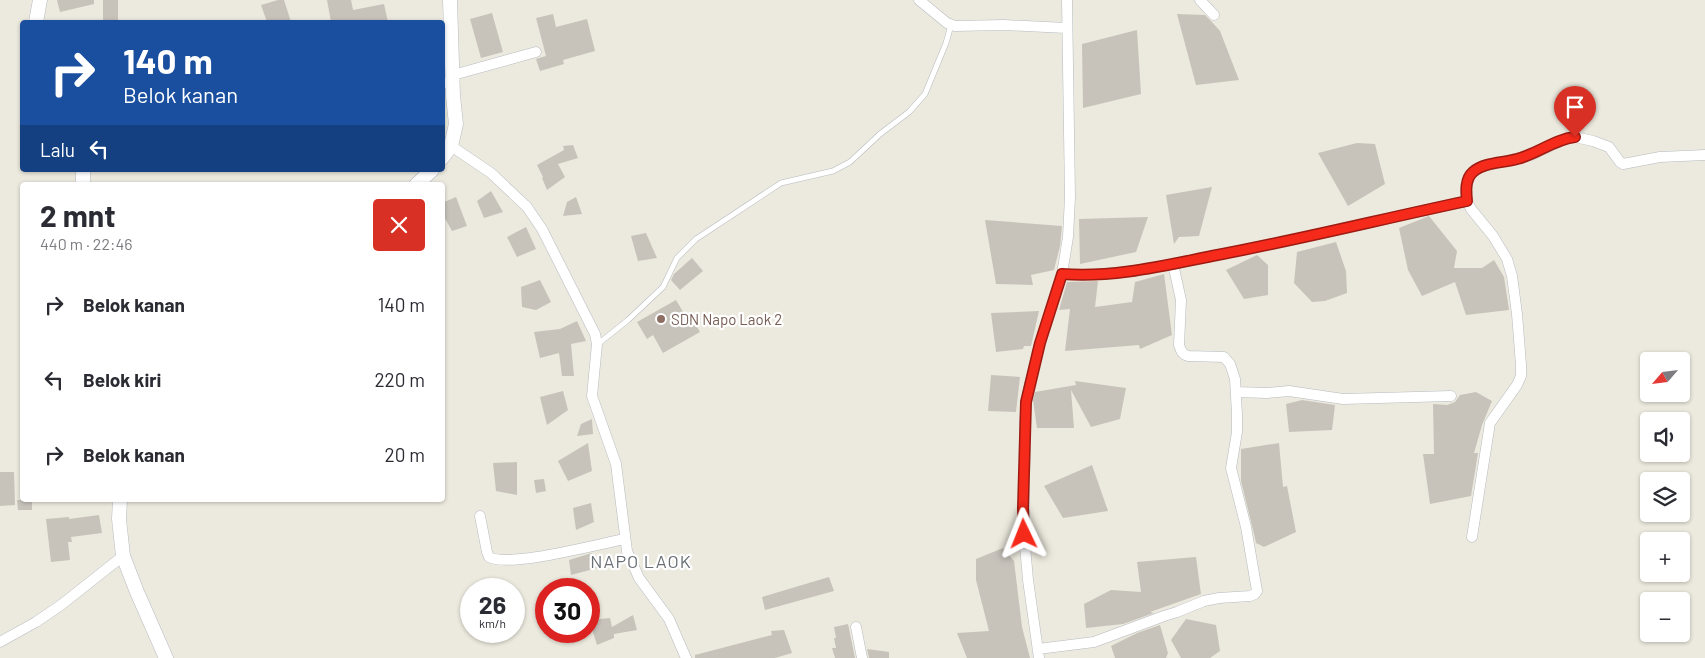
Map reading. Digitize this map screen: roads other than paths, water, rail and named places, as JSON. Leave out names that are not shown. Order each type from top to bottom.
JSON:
[{"type":"street","points":[[36,20],[40,0]]},
{"type":"street","points":[[445,154],[451,146],[456,124],[449,80],[450,0]]},
{"type":"street","points":[[919,0],[951,25],[955,26],[1033,25],[1066,28]]},
{"type":"street","points":[[1067,0],[1070,197],[1068,237],[1062,274],[1040,343],[1026,409],[1024,534],[1038,654],[1094,642],[1204,601],[1250,596],[1258,591],[1246,526],[1231,468],[1237,432],[1235,379],[1231,368],[1224,358],[1188,356],[1181,352],[1179,345],[1181,300],[1173,264]]},
{"type":"street","points":[[1200,0],[1214,15]]},
{"type":"street","points":[[449,80],[536,52]]},
{"type":"street","points":[[1472,538],[1490,423],[1517,385],[1521,365],[1512,276],[1507,259],[1493,236],[1471,209],[1467,201],[1469,176],[1474,170],[1488,164],[1506,162],[1531,155],[1575,137],[1594,141],[1609,147],[1623,164],[1660,157],[1705,155]]},
{"type":"street","points":[[451,146],[490,173],[527,207],[542,229],[595,334],[597,344],[592,396],[616,464],[627,552],[639,578],[669,619],[686,658]]},
{"type":"street","points":[[419,182],[430,172]]},
{"type":"street","points":[[1062,274],[1112,274],[1173,264],[1294,240],[1467,201]]},
{"type":"street","points":[[1236,392],[1267,393],[1289,391],[1342,398],[1376,399],[1451,396]]},
{"type":"street","points":[[120,502],[119,519],[123,556],[166,658]]},
{"type":"street","points":[[480,516],[489,557],[499,560],[544,555],[625,539]]},
{"type":"street","points":[[0,642],[36,622],[61,605],[123,556]]},
{"type":"street","points":[[856,627],[862,658]]},
{"type":"lane","points":[[597,344],[628,320],[663,287],[677,258],[696,239],[781,183],[833,171],[850,162],[909,112],[924,94],[943,51],[951,25]]},
{"type":"place","name":"SDN Napo Laok 2","points":[[661,319]]},
{"type":"district","name":"NAPO LAOK","points":[[641,561]]}]
